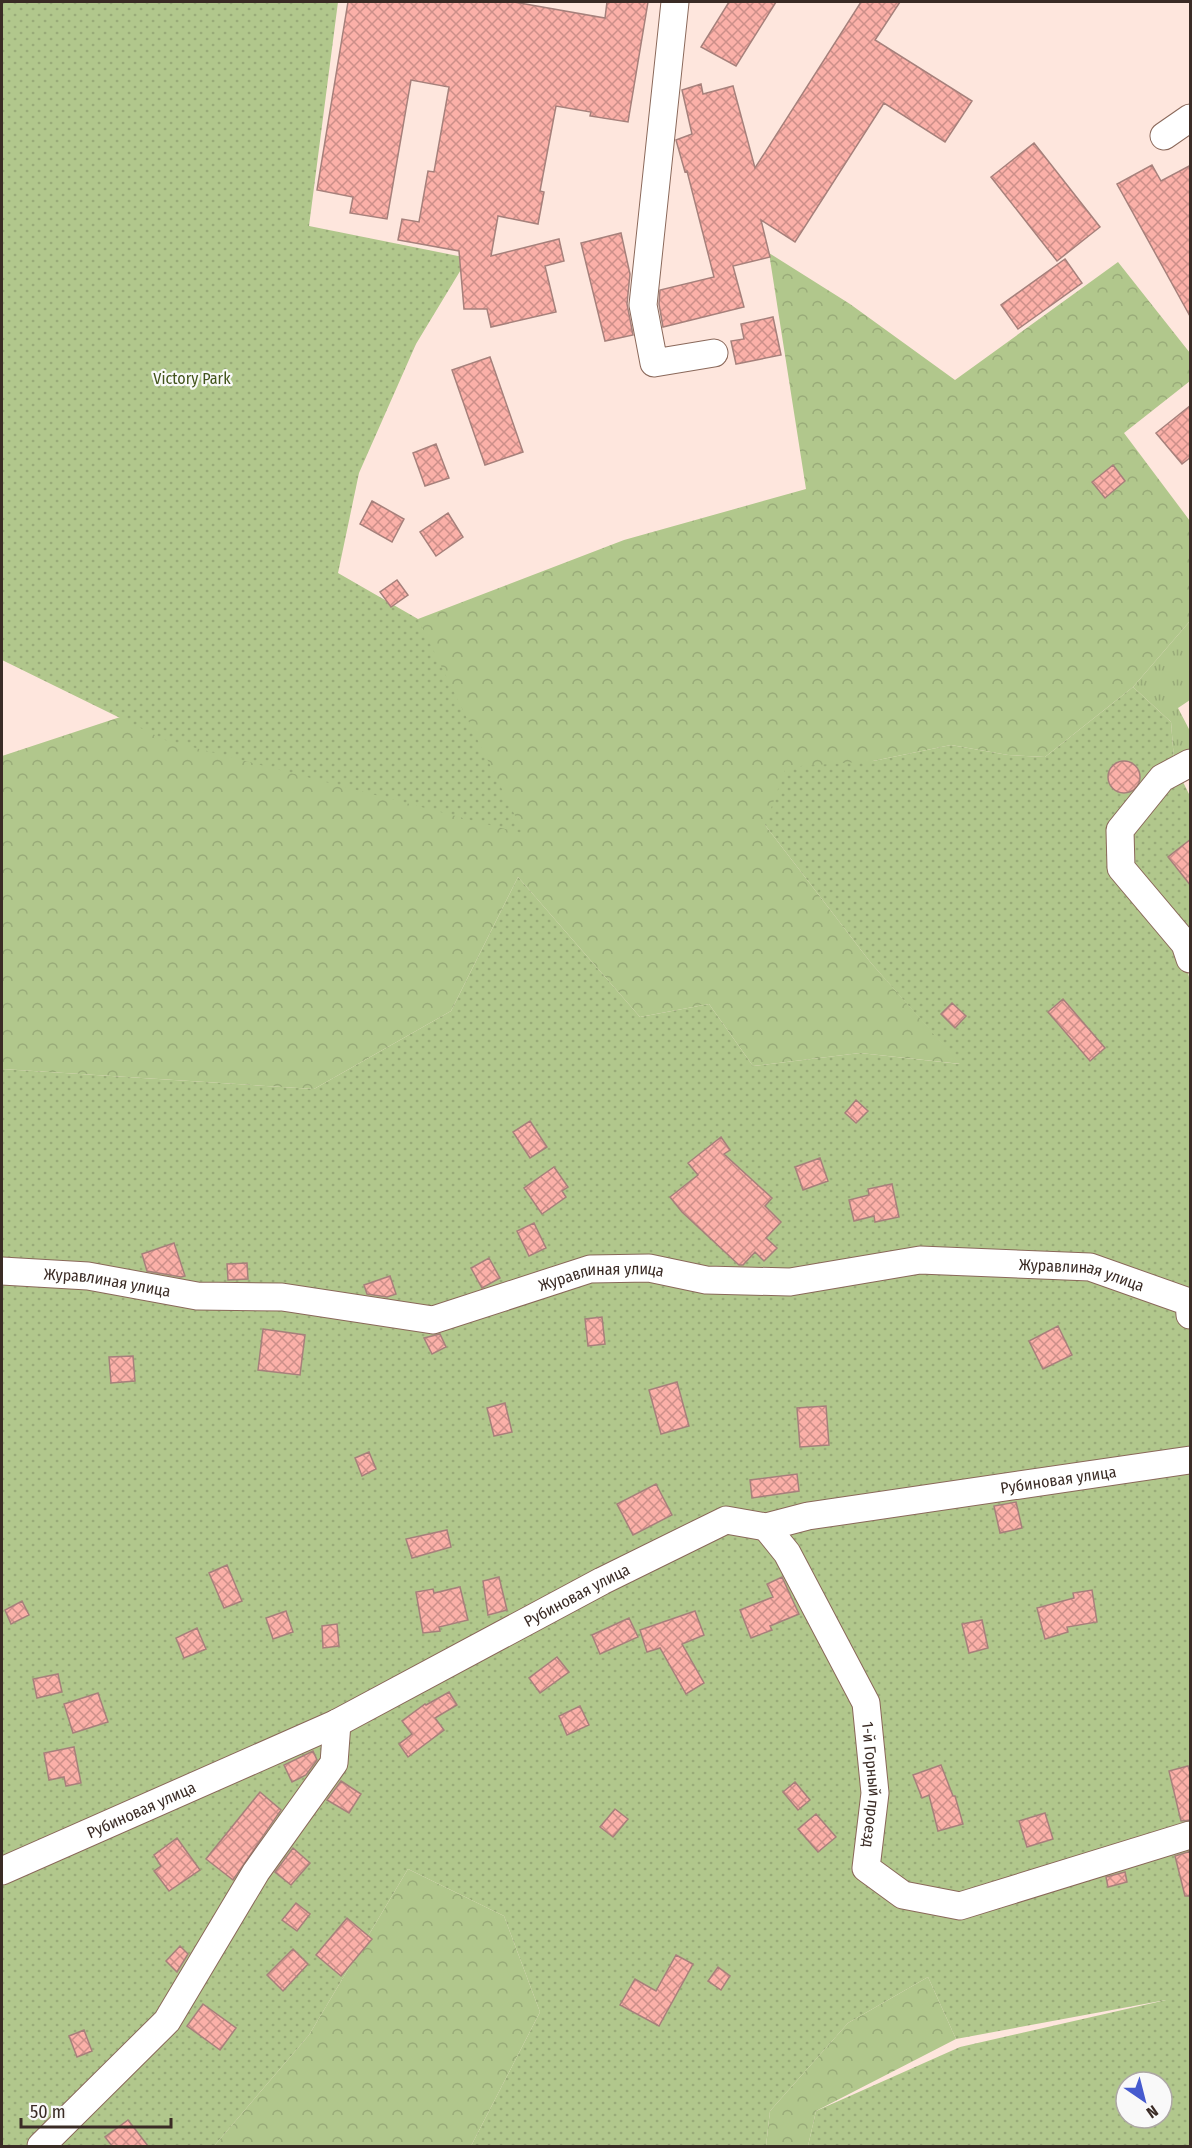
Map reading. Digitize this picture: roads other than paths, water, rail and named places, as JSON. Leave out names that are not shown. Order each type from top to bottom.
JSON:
[{"type":"street","points":[[675,2],[643,305],[654,363],[714,353]]},
{"type":"street","points":[[1164,136],[1191,118]]},
{"type":"street","points":[[1188,771],[1162,778],[1120,830],[1119,848],[1121,868],[1185,944],[1191,959]]},
{"type":"street","name":"Журавлиная улица","points":[[2,1271],[88,1276],[197,1296],[282,1297],[433,1320],[590,1269],[649,1268],[706,1280],[790,1282],[920,1260],[1090,1267],[1189,1302],[1191,1315]]},
{"type":"street","name":"Рубиновая улица","points":[[2,1871],[337,1724],[602,1581],[726,1520],[766,1527],[808,1516],[1191,1460]]},
{"type":"street","name":"1-й Горный проезд","points":[[766,1527],[787,1553],[866,1703],[875,1793],[866,1868],[903,1895],[960,1906],[1191,1835]]},
{"type":"street","points":[[41,2146],[167,2021],[256,1872],[334,1763],[337,1724]]},
{"type":"park label","name":"Victory Park","points":[[192,378]]}]
